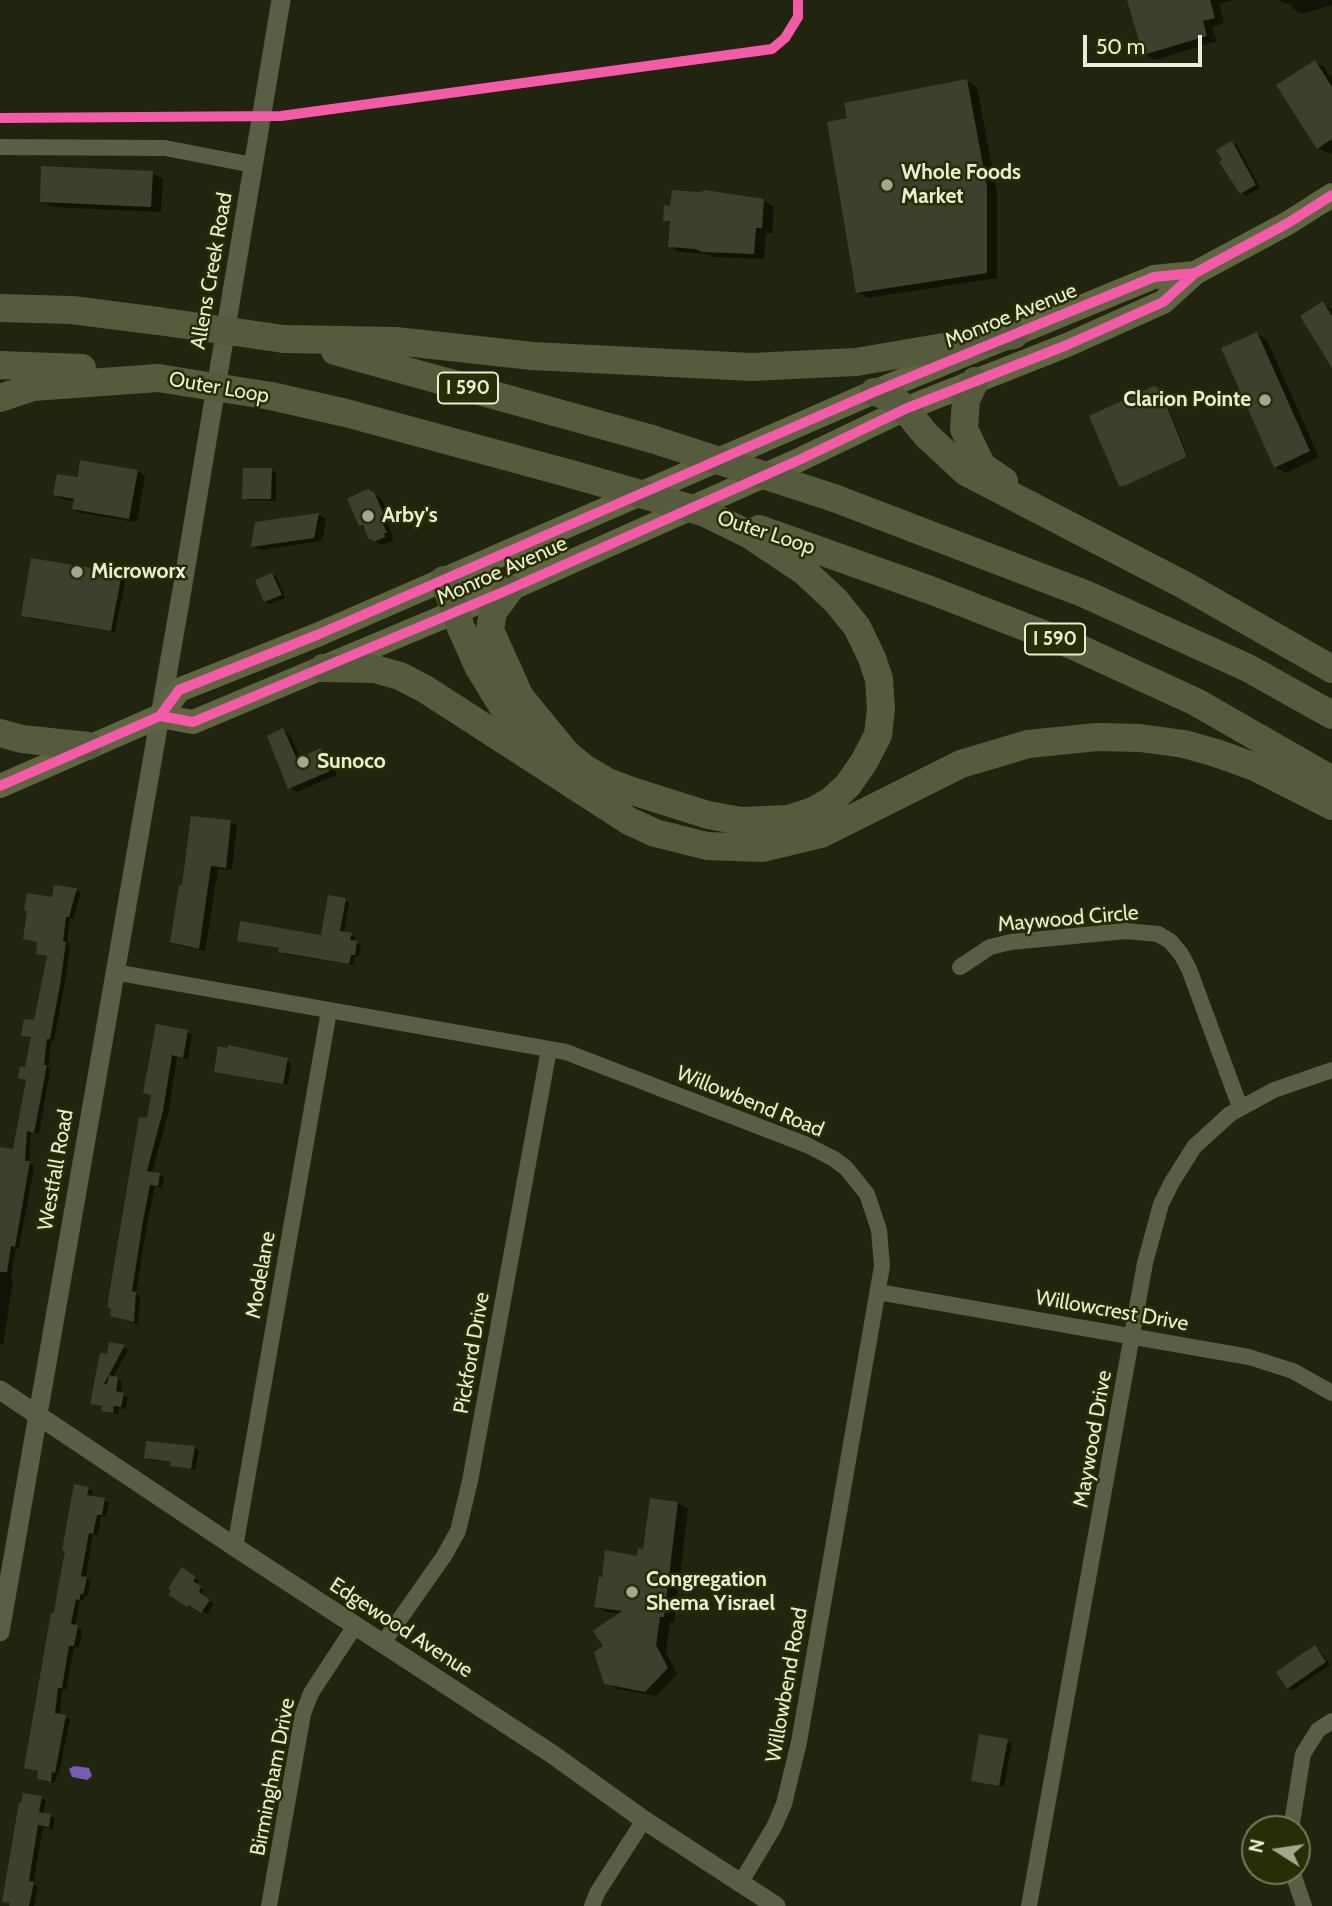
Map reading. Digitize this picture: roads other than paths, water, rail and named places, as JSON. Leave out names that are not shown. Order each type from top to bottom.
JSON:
[{"type":"highway","name":"I 590","points":[[0,307],[72,310],[310,344],[652,439],[834,498],[1085,594],[1248,668],[1332,715]]},
{"type":"highway","points":[[284,339],[396,341],[532,356],[752,367],[856,362],[1014,335]]},
{"type":"highway","name":"Outer Loop","points":[[0,365],[81,368],[271,396],[346,413],[703,512],[757,533],[930,590],[1074,646],[1196,702],[1332,780]]},
{"type":"highway","points":[[0,398],[33,387],[158,378]]},
{"type":"highway","points":[[975,381],[966,400],[964,429],[982,466],[1045,513]]},
{"type":"highway","points":[[874,392],[893,398],[905,408],[926,435],[966,472],[1184,585],[1332,669]]},
{"type":"highway","points":[[510,589],[493,612],[490,631],[520,697],[566,753],[584,768],[607,782],[669,804],[741,821],[788,819],[813,811],[831,801],[848,785],[864,762],[878,735],[881,709],[879,679],[857,627],[836,601],[757,533]]},
{"type":"highway","points":[[444,580],[479,668],[514,725],[556,775]]},
{"type":"highway","points":[[323,668],[375,669],[400,676],[629,821],[683,842],[734,848],[763,848],[821,834],[961,764],[992,753],[1028,744],[1097,737],[1151,739],[1216,752],[1255,767],[1332,806]]},
{"type":"highway","points":[[0,733],[22,739],[88,746]]},
{"type":"main road","name":"Monroe Avenue","points":[[160,716],[193,722],[510,589],[799,460],[905,408],[1067,345],[1163,302],[1195,274],[1332,195]]},
{"type":"main road","name":"Monroe Avenue","points":[[0,786],[160,716],[179,691],[317,635],[874,392],[1154,277],[1195,274]]},
{"type":"street","name":"Allens Creek Road","points":[[160,716],[281,0]]},
{"type":"street","points":[[0,147],[165,148],[253,165]]},
{"type":"street","name":"Westfall Road","points":[[0,1632],[160,716]]},
{"type":"street","name":"Maywood Circle","points":[[960,967],[990,947],[1011,942],[1126,931],[1158,934],[1170,941],[1189,970],[1240,1107]]},
{"type":"street","name":"Willowbend Road","points":[[114,972],[549,1049],[596,1063],[807,1145],[834,1159],[856,1179],[867,1194],[874,1211],[881,1248],[878,1293],[791,1781],[774,1827],[741,1882]]},
{"type":"street","name":"Modelane","points":[[235,1548],[329,1011]]},
{"type":"street","name":"Pickford Drive","points":[[383,1643],[444,1556],[458,1531],[470,1481],[549,1049]]},
{"type":"street","name":"Maywood Drive","points":[[1029,1906],[1145,1263],[1161,1204],[1194,1147],[1215,1126],[1240,1107],[1274,1090],[1332,1070]]},
{"type":"street","name":"Willowcrest Drive","points":[[878,1293],[1249,1357],[1293,1371],[1332,1393]]},
{"type":"street","name":"Edgewood Avenue","points":[[0,1390],[235,1548],[552,1754],[644,1819],[776,1906]]},
{"type":"street","name":"Birmingham Drive","points":[[269,1906],[303,1714],[311,1693],[355,1626]]},
{"type":"street","points":[[1293,1815],[1303,1754],[1318,1730],[1332,1721]]},
{"type":"street","points":[[592,1906],[597,1893],[644,1819]]},
{"type":"street","points":[[1297,1885],[1304,1906]]},
{"type":"place","name":"Whole Foods Market","points":[[887,185]]},
{"type":"place","name":"Clarion Pointe","points":[[1265,400]]},
{"type":"place","name":"Arby's","points":[[368,516]]},
{"type":"place","name":"Microworx","points":[[77,572]]},
{"type":"place","name":"Sunoco","points":[[303,762]]},
{"type":"place","name":"Congregation Shema Yisrael","points":[[632,1592]]}]
